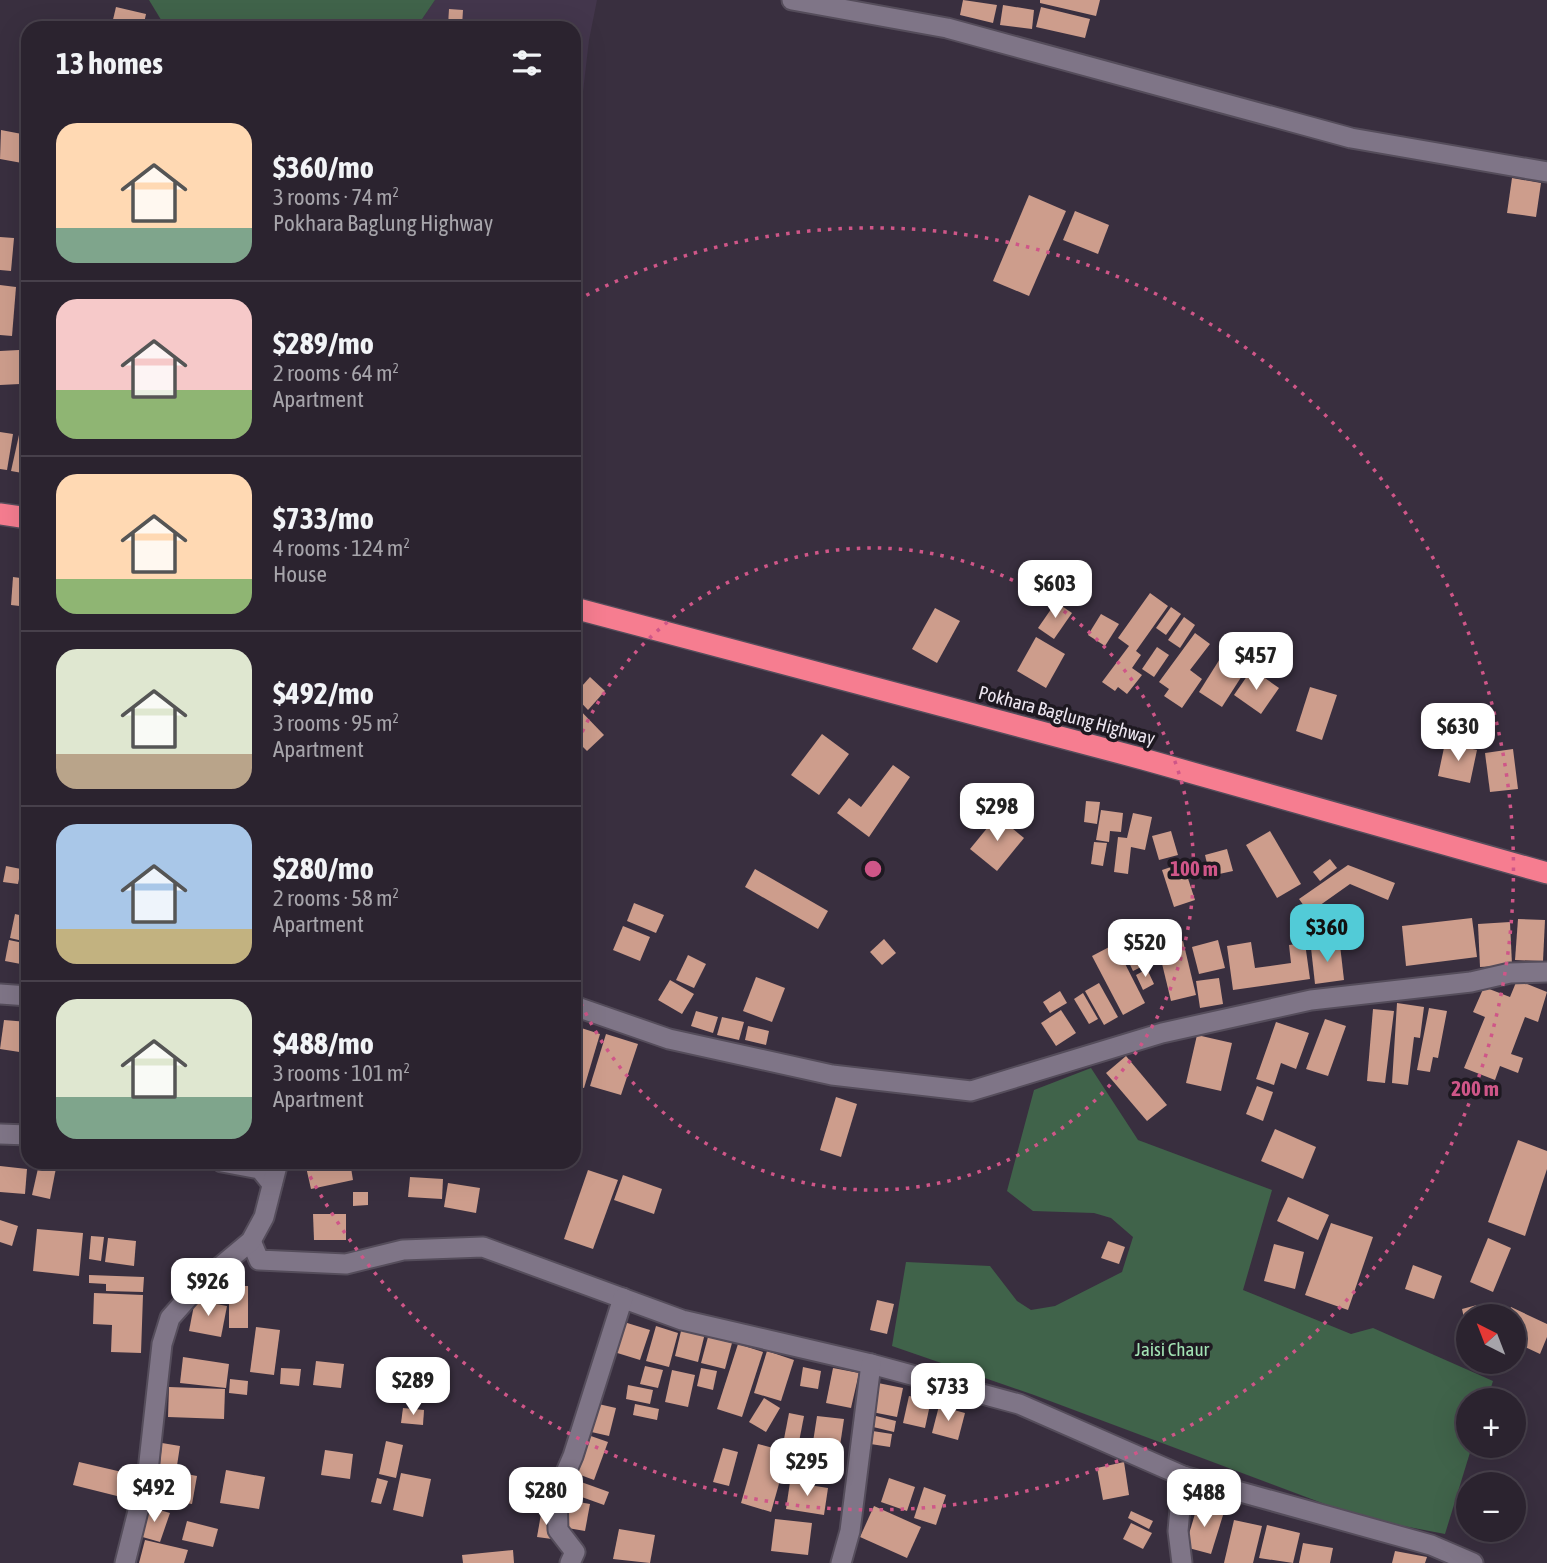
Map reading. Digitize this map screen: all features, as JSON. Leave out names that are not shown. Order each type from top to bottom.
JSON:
[{"type":"highway","points":[[0,514],[21,516]]},
{"type":"highway","name":"Pokhara Baglung Highway","points":[[581,610],[988,717],[1547,873]]},
{"type":"street","points":[[793,0],[947,28],[1351,138],[1547,172]]},
{"type":"street","points":[[581,1008],[669,1039],[832,1076],[971,1091],[1162,1032],[1298,1003],[1471,982],[1510,973],[1547,972]]},
{"type":"street","points":[[0,994],[21,996]]},
{"type":"street","points":[[0,1134],[21,1135]]},
{"type":"street","points":[[260,1169],[272,1184]]},
{"type":"street","points":[[125,1563],[148,1471],[162,1344],[170,1318],[202,1282],[251,1241],[264,1217],[276,1169]]},
{"type":"street","points":[[251,1241],[259,1260],[346,1264],[403,1250],[483,1247],[682,1320],[871,1364],[1019,1404],[1182,1476],[1431,1545],[1473,1563]]},
{"type":"street","points":[[570,1563],[575,1552],[558,1530],[557,1493],[573,1456],[623,1298]]},
{"type":"street","points":[[841,1563],[850,1531],[871,1364]]},
{"type":"street","points":[[1182,1476],[1178,1531],[1182,1563]]},
{"type":"shaded area","points":[[435,0],[597,0],[581,96],[581,21],[421,21]]},
{"type":"green space","points":[[149,0],[435,0],[421,21],[162,21]]},
{"type":"green space","name":"Jaisi Chaur","points":[[1091,1068],[1138,1140],[1272,1190],[1243,1290],[1351,1334],[1373,1328],[1456,1365],[1456,1374],[1477,1374],[1493,1381],[1491,1388],[1456,1388],[1456,1458],[1468,1458],[1464,1472],[1456,1472],[1456,1498],[1445,1534],[1362,1518],[1034,1395],[892,1346],[906,1262],[990,1266],[1017,1301],[1031,1310],[1055,1306],[1122,1272],[1133,1237],[1111,1218],[1094,1213],[1033,1211],[1007,1191],[1034,1090]]},
{"type":"building","points":[[963,0],[997,5],[993,23],[960,15]]},
{"type":"building","points":[[1040,0],[1100,0],[1096,16],[1040,3]]},
{"type":"building","points":[[1003,5],[1034,10],[1032,29],[1000,25]]},
{"type":"building","points":[[116,7],[146,14],[144,21],[113,21]]},
{"type":"building","points":[[1041,7],[1090,19],[1085,38],[1036,27]]},
{"type":"building","points":[[449,9],[463,10],[462,21],[448,21]]},
{"type":"building","points":[[1,130],[21,134],[21,163],[0,159]]},
{"type":"building","points":[[1512,178],[1541,183],[1536,217],[1507,213]]},
{"type":"building","points":[[1029,195],[1066,211],[1029,296],[993,281]]},
{"type":"building","points":[[1075,211],[1109,225],[1098,254],[1063,240]]},
{"type":"building","points":[[0,237],[14,238],[11,271],[0,270]]},
{"type":"building","points":[[0,285],[16,287],[12,336],[0,335]]},
{"type":"building","points":[[19,350],[20,384],[0,385],[0,351]]},
{"type":"building","points":[[0,432],[13,434],[7,470],[0,469]]},
{"type":"building","points":[[19,435],[21,435],[21,473],[11,471]]},
{"type":"building","points":[[13,577],[21,578],[21,606],[11,605]]},
{"type":"building","points":[[1150,593],[1168,606],[1136,651],[1141,655],[1132,668],[1142,675],[1127,694],[1118,687],[1115,691],[1102,682],[1129,646],[1118,638]]},
{"type":"building","points":[[1056,602],[1072,613],[1054,639],[1038,628]]},
{"type":"building","points":[[1171,607],[1181,614],[1166,635],[1156,628]]},
{"type":"building","points":[[935,608],[960,621],[937,663],[912,649]]},
{"type":"building","points":[[1101,614],[1119,624],[1105,646],[1088,635]]},
{"type":"building","points":[[1184,617],[1195,625],[1180,648],[1168,640]]},
{"type":"building","points":[[1195,633],[1210,644],[1190,670],[1202,679],[1182,708],[1164,696],[1169,689],[1159,682]]},
{"type":"building","points":[[1036,637],[1065,654],[1046,688],[1017,671]]},
{"type":"building","points":[[1157,647],[1169,655],[1154,677],[1142,669]]},
{"type":"building","points":[[1223,654],[1247,668],[1222,707],[1199,692]]},
{"type":"building","points":[[1252,669],[1279,688],[1261,714],[1234,695]]},
{"type":"building","points":[[590,677],[605,691],[588,710],[581,702],[581,687]]},
{"type":"building","points":[[1310,687],[1337,695],[1322,740],[1296,731]]},
{"type":"building","points":[[581,711],[604,735],[587,751],[581,745]]},
{"type":"building","points":[[822,734],[849,754],[819,795],[791,775]]},
{"type":"building","points":[[1445,743],[1477,750],[1470,783],[1438,776]]},
{"type":"building","points":[[1513,749],[1518,789],[1490,792],[1485,753]]},
{"type":"building","points":[[893,765],[910,777],[869,837],[837,813],[849,798],[861,807]]},
{"type":"building","points":[[1086,801],[1100,802],[1097,824],[1084,822]]},
{"type":"building","points":[[1101,810],[1123,813],[1121,832],[1110,831],[1109,842],[1096,840]]},
{"type":"building","points":[[1133,813],[1152,817],[1145,850],[1131,847],[1128,874],[1114,872],[1118,837],[1127,838]]},
{"type":"building","points":[[997,816],[1024,838],[997,871],[970,849]]},
{"type":"building","points":[[1171,831],[1178,855],[1159,860],[1152,836]]},
{"type":"building","points":[[1270,831],[1301,884],[1277,898],[1246,845]]},
{"type":"building","points":[[1094,842],[1107,843],[1103,866],[1091,864]]},
{"type":"building","points":[[1227,849],[1233,871],[1210,876],[1205,855]]},
{"type":"building","points":[[1330,859],[1337,868],[1320,881],[1313,872]]},
{"type":"building","points":[[1183,863],[1195,900],[1174,907],[1162,870]]},
{"type":"building","points":[[1348,865],[1395,883],[1388,900],[1350,884],[1309,913],[1299,899]]},
{"type":"building","points":[[6,866],[21,869],[18,884],[3,882]]},
{"type":"building","points":[[755,869],[828,911],[818,929],[745,887]]},
{"type":"building","points":[[634,903],[664,915],[656,933],[627,921]]},
{"type":"building","points":[[15,914],[21,915],[21,941],[10,938]]},
{"type":"building","points":[[1472,918],[1477,957],[1406,966],[1402,926]]},
{"type":"building","points":[[1518,919],[1545,920],[1543,961],[1515,960]]},
{"type":"building","points":[[1510,922],[1512,965],[1480,967],[1478,924]]},
{"type":"building","points":[[623,926],[650,937],[640,961],[613,950]]},
{"type":"building","points":[[884,939],[896,953],[882,965],[870,952]]},
{"type":"building","points":[[9,940],[21,943],[21,964],[5,961]]},
{"type":"building","points":[[1218,940],[1225,968],[1199,974],[1192,947]]},
{"type":"building","points":[[1183,941],[1196,995],[1171,1001],[1158,947]]},
{"type":"building","points":[[1251,942],[1255,968],[1291,963],[1289,945],[1305,943],[1310,979],[1233,990],[1227,946]]},
{"type":"building","points":[[1115,944],[1145,1003],[1123,1015],[1092,956]]},
{"type":"building","points":[[1340,945],[1344,980],[1315,984],[1311,948]]},
{"type":"building","points":[[1134,947],[1143,966],[1133,971],[1124,952]]},
{"type":"building","points":[[688,955],[706,964],[694,988],[676,980]]},
{"type":"building","points":[[1147,969],[1154,984],[1143,990],[1136,975]]},
{"type":"building","points":[[756,977],[785,988],[772,1022],[743,1011]]},
{"type":"building","points":[[1219,978],[1223,1004],[1200,1008],[1196,981]]},
{"type":"building","points":[[670,980],[694,994],[682,1014],[658,1000]]},
{"type":"building","points":[[1517,980],[1547,992],[1538,1022],[1525,1017],[1511,1054],[1523,1058],[1518,1073],[1500,1066],[1495,1080],[1464,1068],[1485,1017],[1473,1012],[1484,987],[1510,997]]},
{"type":"building","points":[[1099,983],[1118,1017],[1104,1025],[1085,991]]},
{"type":"building","points":[[1060,991],[1067,1003],[1050,1013],[1043,1002]]},
{"type":"building","points":[[1083,993],[1098,1019],[1089,1024],[1074,999]]},
{"type":"building","points":[[1397,1003],[1424,1007],[1420,1038],[1414,1037],[1408,1085],[1392,1083]]},
{"type":"building","points":[[1429,1008],[1447,1011],[1438,1058],[1433,1057],[1430,1072],[1417,1070]]},
{"type":"building","points":[[1373,1009],[1394,1011],[1385,1083],[1367,1081]]},
{"type":"building","points":[[1061,1010],[1076,1033],[1056,1046],[1041,1023]]},
{"type":"building","points":[[696,1011],[718,1017],[713,1033],[691,1026]]},
{"type":"building","points":[[722,1017],[744,1022],[739,1040],[717,1035]]},
{"type":"building","points":[[1325,1019],[1346,1026],[1328,1076],[1306,1069]]},
{"type":"building","points":[[4,1020],[21,1021],[21,1052],[0,1049]]},
{"type":"building","points":[[1276,1022],[1309,1033],[1296,1069],[1281,1063],[1274,1085],[1256,1079]]},
{"type":"building","points":[[748,1026],[769,1031],[766,1045],[745,1040]]},
{"type":"building","points":[[581,1028],[600,1034],[584,1088],[581,1087]]},
{"type":"building","points":[[606,1034],[638,1044],[621,1095],[590,1086]]},
{"type":"building","points":[[1197,1035],[1232,1043],[1221,1091],[1186,1083]]},
{"type":"building","points":[[1126,1056],[1167,1105],[1147,1121],[1106,1073]]},
{"type":"building","points":[[1257,1086],[1273,1092],[1263,1121],[1246,1114]]},
{"type":"building","points":[[836,1097],[857,1104],[841,1157],[820,1150]]},
{"type":"building","points":[[1275,1129],[1316,1147],[1303,1179],[1261,1161]]},
{"type":"building","points":[[1518,1140],[1547,1151],[1547,1169],[1525,1236],[1488,1222]]},
{"type":"building","points":[[0,1166],[27,1169],[25,1194],[0,1192]]},
{"type":"building","points":[[38,1169],[56,1169],[50,1199],[32,1195]]},
{"type":"building","points":[[306,1169],[351,1169],[353,1180],[311,1189]]},
{"type":"building","points":[[588,1170],[618,1180],[593,1249],[564,1239]]},
{"type":"building","points":[[623,1175],[662,1189],[654,1214],[614,1200]]},
{"type":"building","points":[[410,1177],[443,1179],[442,1199],[408,1197]]},
{"type":"building","points":[[448,1183],[480,1188],[476,1213],[444,1207]]},
{"type":"building","points":[[353,1192],[368,1192],[368,1205],[353,1206]]},
{"type":"building","points":[[1288,1197],[1329,1215],[1318,1240],[1277,1221]]},
{"type":"building","points":[[313,1214],[346,1214],[346,1240],[314,1240]]},
{"type":"building","points":[[0,1220],[18,1226],[12,1246],[0,1242]]},
{"type":"building","points":[[1331,1223],[1373,1237],[1348,1310],[1305,1295]]},
{"type":"building","points":[[37,1229],[83,1233],[79,1276],[33,1271]]},
{"type":"building","points":[[91,1236],[104,1237],[101,1261],[89,1259]]},
{"type":"building","points":[[108,1238],[136,1241],[134,1266],[105,1262]]},
{"type":"building","points":[[1488,1238],[1511,1248],[1493,1292],[1470,1282]]},
{"type":"building","points":[[1108,1241],[1125,1247],[1119,1264],[1101,1258]]},
{"type":"building","points":[[1274,1244],[1304,1252],[1295,1289],[1264,1281]]},
{"type":"building","points":[[1413,1265],[1442,1276],[1434,1299],[1405,1289]]},
{"type":"building","points":[[89,1275],[144,1277],[143,1292],[106,1291],[106,1284],[89,1283]]},
{"type":"building","points":[[229,1286],[248,1286],[248,1328],[229,1328]]},
{"type":"building","points":[[94,1293],[143,1295],[141,1353],[111,1352],[112,1325],[93,1324]]},
{"type":"building","points":[[195,1300],[227,1306],[221,1337],[189,1331]]},
{"type":"building","points":[[877,1300],[894,1304],[887,1334],[870,1330]]},
{"type":"building","points":[[1526,1314],[1547,1324],[1547,1337],[1540,1354],[1526,1348]]},
{"type":"building","points":[[624,1322],[650,1330],[640,1360],[614,1352]]},
{"type":"building","points":[[656,1326],[678,1333],[669,1367],[646,1361]]},
{"type":"building","points":[[256,1327],[280,1330],[274,1375],[250,1372]]},
{"type":"building","points":[[682,1327],[705,1333],[698,1362],[675,1356]]},
{"type":"building","points":[[708,1337],[732,1343],[725,1369],[701,1363]]},
{"type":"building","points":[[738,1344],[763,1352],[742,1417],[717,1409]]},
{"type":"building","points":[[767,1351],[794,1360],[781,1401],[754,1393]]},
{"type":"building","points":[[183,1357],[229,1364],[226,1388],[180,1383]]},
{"type":"building","points":[[316,1361],[344,1364],[341,1388],[313,1385]]},
{"type":"building","points":[[645,1366],[663,1370],[658,1388],[640,1384]]},
{"type":"building","points":[[803,1367],[821,1371],[818,1389],[800,1386]]},
{"type":"building","points":[[281,1368],[301,1369],[299,1386],[280,1384]]},
{"type":"building","points":[[701,1368],[717,1371],[713,1390],[697,1386]]},
{"type":"building","points":[[833,1368],[859,1373],[851,1408],[826,1403]]},
{"type":"building","points":[[672,1370],[695,1375],[688,1407],[665,1402]]},
{"type":"building","points":[[230,1379],[248,1381],[247,1395],[229,1393]]},
{"type":"building","points":[[878,1383],[903,1388],[897,1417],[872,1412]]},
{"type":"building","points":[[628,1385],[653,1390],[650,1404],[626,1399]]},
{"type":"building","points":[[169,1387],[225,1389],[224,1419],[168,1417]]},
{"type":"building","points":[[909,1396],[931,1400],[925,1428],[903,1423]]},
{"type":"building","points":[[764,1398],[780,1408],[766,1432],[749,1422]]},
{"type":"building","points":[[594,1403],[616,1408],[609,1436],[587,1431]]},
{"type":"building","points":[[635,1404],[659,1409],[657,1420],[633,1415]]},
{"type":"building","points":[[939,1406],[965,1413],[958,1440],[932,1433]]},
{"type":"building","points":[[403,1408],[424,1410],[423,1425],[401,1423]]},
{"type":"building","points":[[789,1413],[804,1416],[798,1447],[783,1444]]},
{"type":"building","points":[[872,1415],[896,1421],[894,1432],[869,1426]]},
{"type":"building","points":[[817,1416],[844,1419],[838,1459],[811,1455]]},
{"type":"building","points":[[866,1430],[892,1434],[890,1447],[864,1443]]},
{"type":"building","points":[[588,1435],[608,1442],[594,1480],[575,1473]]},
{"type":"building","points":[[386,1441],[403,1445],[396,1478],[379,1474]]},
{"type":"building","points":[[162,1443],[180,1446],[176,1472],[197,1476],[192,1504],[157,1498]]},
{"type":"building","points":[[758,1444],[788,1452],[771,1512],[741,1503]]},
{"type":"building","points":[[723,1448],[738,1452],[729,1486],[713,1482]]},
{"type":"building","points":[[325,1450],[353,1454],[350,1479],[321,1475]]},
{"type":"building","points":[[79,1462],[122,1472],[117,1496],[73,1485]]},
{"type":"building","points":[[1124,1462],[1129,1495],[1103,1500],[1097,1468]]},
{"type":"building","points":[[226,1470],[265,1477],[259,1509],[220,1503]]},
{"type":"building","points":[[401,1473],[431,1479],[423,1517],[393,1510]]},
{"type":"building","points":[[377,1478],[388,1481],[381,1504],[371,1502]]},
{"type":"building","points":[[570,1478],[609,1492],[604,1505],[565,1491]]},
{"type":"building","points":[[889,1478],[915,1487],[907,1511],[881,1502]]},
{"type":"building","points":[[790,1482],[828,1488],[824,1515],[786,1509]]},
{"type":"building","points":[[924,1487],[946,1495],[936,1525],[914,1518]]},
{"type":"building","points":[[537,1488],[551,1489],[549,1505],[535,1503]]},
{"type":"building","points":[[567,1500],[590,1504],[585,1531],[562,1527]]},
{"type":"building","points":[[1198,1504],[1224,1512],[1211,1554],[1185,1547]]},
{"type":"building","points":[[874,1506],[921,1527],[907,1558],[860,1537]]},
{"type":"building","points":[[149,1507],[170,1513],[160,1542],[139,1536]]},
{"type":"building","points":[[1131,1511],[1153,1521],[1149,1529],[1128,1518]]},
{"type":"building","points":[[541,1514],[556,1517],[552,1539],[537,1537]]},
{"type":"building","points":[[775,1519],[812,1523],[808,1555],[771,1551]]},
{"type":"building","points":[[1234,1520],[1262,1526],[1253,1563],[1224,1563]]},
{"type":"building","points":[[187,1521],[218,1529],[213,1547],[182,1540]]},
{"type":"building","points":[[1131,1523],[1152,1533],[1143,1549],[1123,1539]]},
{"type":"building","points":[[1267,1525],[1300,1533],[1293,1563],[1259,1558]]},
{"type":"building","points":[[619,1529],[655,1535],[650,1563],[613,1559]]},
{"type":"building","points":[[145,1540],[188,1550],[184,1563],[139,1563]]},
{"type":"building","points":[[1303,1543],[1333,1548],[1330,1563],[1299,1563]]},
{"type":"building","points":[[513,1550],[514,1563],[463,1563],[462,1555]]},
{"type":"building","points":[[1395,1551],[1427,1557],[1425,1563],[1392,1563]]}]
